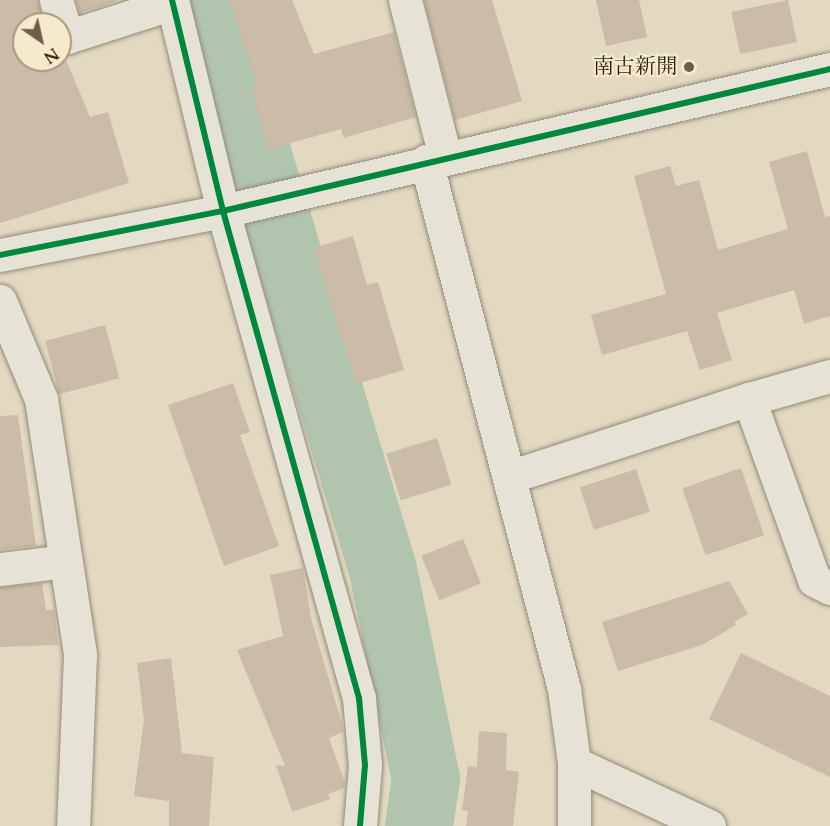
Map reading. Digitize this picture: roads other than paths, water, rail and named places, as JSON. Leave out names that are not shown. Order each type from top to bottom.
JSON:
[{"type":"street","points":[[56,0],[67,37],[173,2],[238,208],[360,698],[365,765],[360,826]]},
{"type":"street","points":[[405,0],[435,159],[509,477],[564,689],[574,763],[574,826]]},
{"type":"street","points":[[0,255],[238,208],[435,159],[830,69]]},
{"type":"street","points":[[0,301],[41,399],[80,655],[73,826]]},
{"type":"street","points":[[509,477],[748,399],[830,376]]},
{"type":"street","points":[[748,399],[814,580],[830,588]]},
{"type":"street","points":[[0,569],[66,561]]},
{"type":"street","points":[[574,763],[709,826]]},
{"type":"waterway","points":[[211,0],[383,570],[426,779],[419,826]]},
{"type":"place","name":"南古新開","points":[[689,67]]}]
